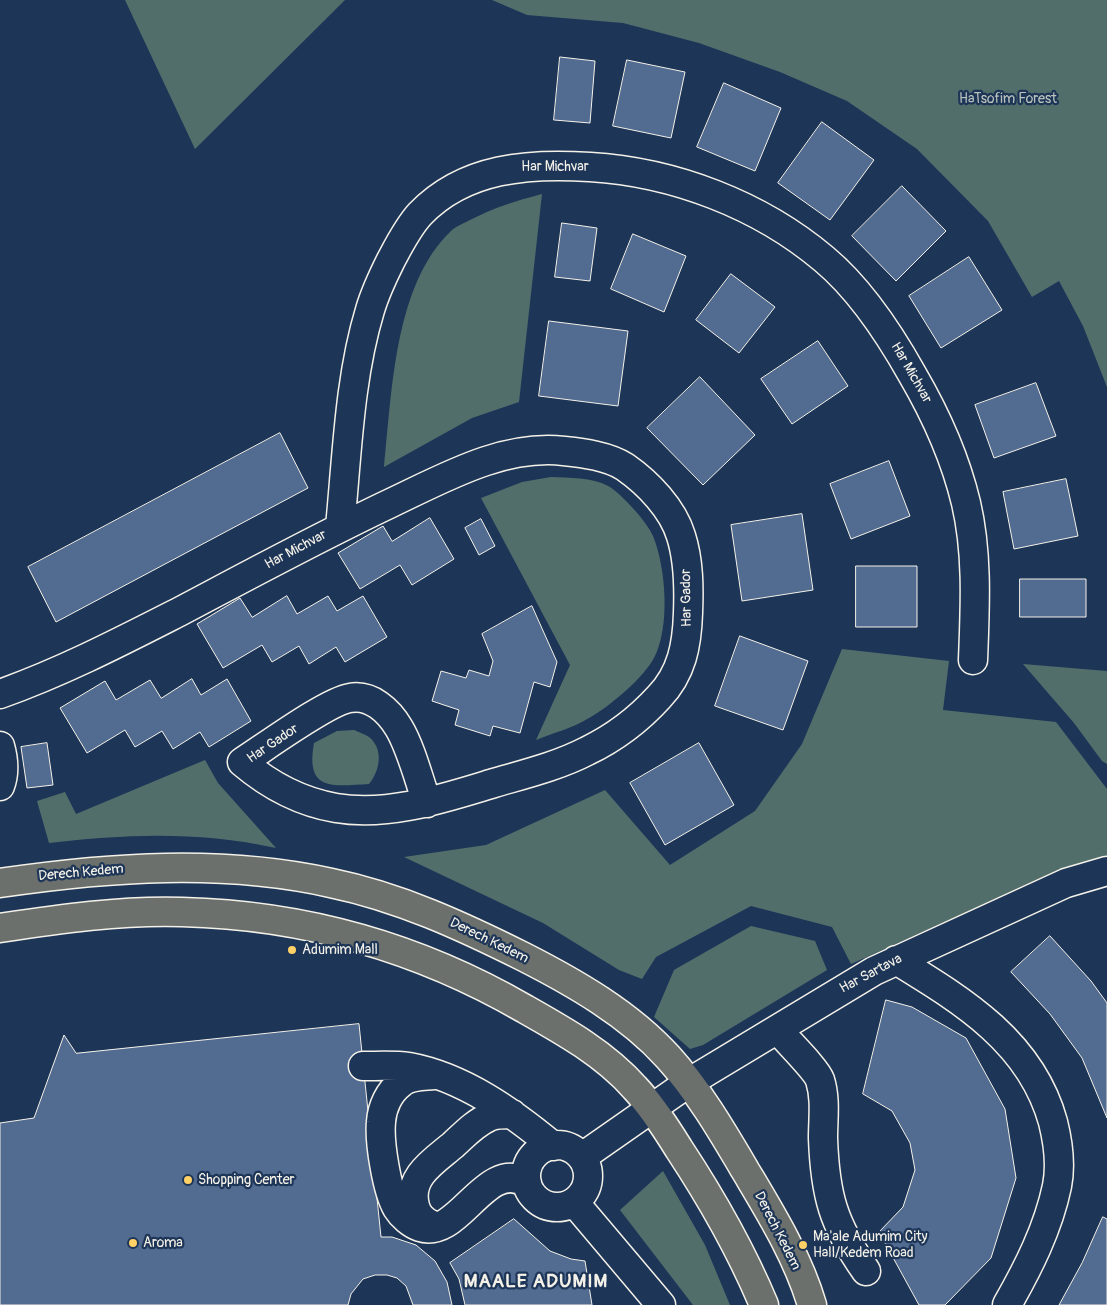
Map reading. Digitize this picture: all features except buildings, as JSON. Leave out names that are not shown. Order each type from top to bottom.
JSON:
[{"type":"main road","name":"Derech Kedem","points":[[0,882],[180,866],[234,870],[331,883],[387,898],[447,920],[486,938],[593,996],[637,1028],[668,1057],[731,1146],[766,1206],[790,1251],[812,1305]]},
{"type":"main road","points":[[0,928],[123,914],[180,911],[230,914],[322,927],[374,940],[466,978],[568,1034],[608,1063],[635,1088],[693,1170],[727,1228],[764,1305]]},
{"type":"street","name":"Har Michvar","points":[[0,694],[76,664],[340,527],[355,385],[370,310],[399,244],[420,214],[446,194],[480,176],[519,166],[560,165],[606,168],[673,180],[729,201],[781,226],[826,260],[863,301],[892,339],[929,402],[951,451],[966,502],[974,549],[973,660]]},
{"type":"street","name":"Har Gador","points":[[340,527],[459,472],[503,457],[537,450],[598,456],[623,466],[668,508],[681,536],[688,571],[687,641],[679,669],[661,695],[626,728],[585,752],[538,771],[427,803],[379,810],[337,808],[296,797],[261,778],[242,762],[322,711],[349,698],[368,698],[388,712],[400,729],[427,803]]},
{"type":"street","points":[[0,746],[4,759],[3,778],[0,786]]},
{"type":"street","name":"Har Sartava","points":[[582,1157],[688,1083],[778,1030],[840,990],[896,960],[1066,884],[1107,871]]},
{"type":"street","points":[[896,960],[957,997],[1001,1035],[1028,1066],[1046,1099],[1058,1141],[1058,1185],[1047,1222],[1031,1262],[1007,1305]]},
{"type":"street","points":[[778,1030],[820,1079],[824,1105],[824,1167],[830,1203],[845,1241],[866,1271]]},
{"type":"street","points":[[363,1066],[409,1067],[459,1084],[512,1114],[553,1146]]},
{"type":"street","points":[[434,1075],[413,1077],[402,1082],[390,1094],[380,1123],[384,1154],[397,1207],[405,1218],[421,1228],[442,1225],[498,1181],[510,1178],[521,1179],[527,1183],[534,1196],[548,1206],[564,1206],[574,1202],[587,1186],[587,1166],[582,1157],[564,1146],[553,1146],[543,1149],[535,1155],[527,1172],[527,1183]]},
{"type":"street","points":[[442,1225],[424,1221],[417,1213],[413,1191],[415,1182],[423,1171],[476,1124],[490,1116],[512,1114]]},
{"type":"street","points":[[574,1202],[662,1305]]},
{"type":"green space","points":[[125,0],[345,0],[195,149]]},
{"type":"green space","name":"HaTsofim Forest","points":[[492,0],[1107,0],[1107,387],[1083,326],[1059,281],[1032,297],[988,221],[917,149],[847,101],[780,72],[699,43],[623,23],[527,15]]},
{"type":"green space","points":[[542,194],[519,402],[472,418],[384,467],[399,342],[407,310],[418,280],[432,254],[451,231],[477,216],[513,202]]},
{"type":"green space","points":[[551,477],[580,478],[602,483],[620,495],[640,516],[653,536],[661,564],[664,613],[663,629],[655,656],[635,682],[606,707],[583,722],[536,740],[570,665],[481,498],[522,482]]},
{"type":"green space","points":[[842,649],[949,661],[943,710],[1056,722],[1107,789],[1107,864],[1036,881],[851,964],[832,927],[751,906],[656,957],[642,979],[619,970],[543,923],[404,857],[486,845],[605,790],[670,865],[755,811],[802,744]]},
{"type":"green space","points":[[1023,664],[1107,671],[1107,764],[1102,761],[1074,723]]},
{"type":"green space","points":[[354,730],[369,737],[377,748],[379,760],[373,779],[369,784],[333,785],[325,783],[318,778],[314,770],[312,759],[314,743],[337,731]]},
{"type":"green space","points":[[205,760],[218,783],[276,848],[219,839],[162,836],[135,836],[49,843],[37,801],[65,792],[76,814]]},
{"type":"green space","points":[[751,926],[815,941],[827,970],[703,1045],[690,1049],[654,1017],[674,970]]},
{"type":"green space","points":[[663,1171],[705,1245],[730,1305],[693,1305],[620,1210]]},
{"type":"place","name":"Adumim Mall","points":[[292,950]]},
{"type":"place","name":"Shopping Center","points":[[188,1180]]},
{"type":"place","name":"Aroma","points":[[133,1243]]},
{"type":"place","name":"Ma'ale Adumim City Hall/Kedem Road","points":[[803,1245]]},
{"type":"district","name":"MAALE ADUMIM","points":[[536,1282]]}]
